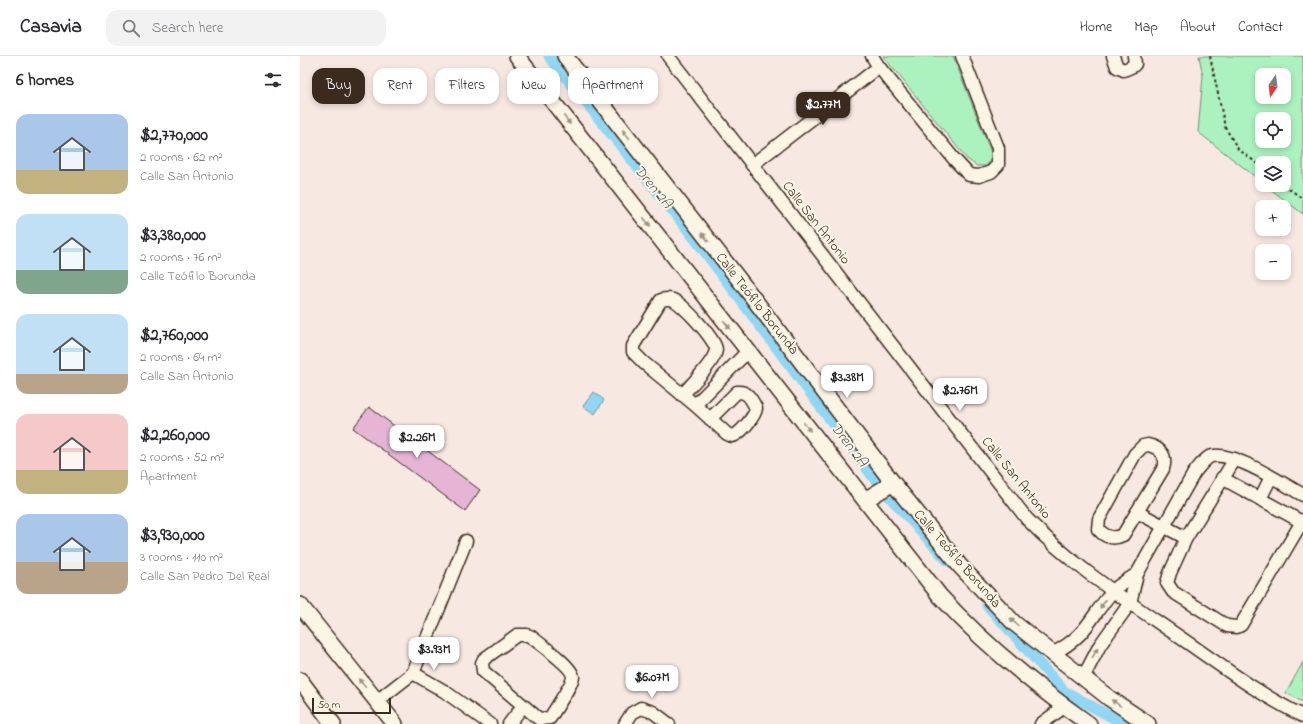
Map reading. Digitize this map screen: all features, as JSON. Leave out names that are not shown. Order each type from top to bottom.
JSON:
[{"type":"main road","points":[[517,56],[748,351],[868,498],[916,566],[955,612],[1018,670],[1064,707],[1089,724]]},
{"type":"main road","name":"Calle Teófilo Borunda","points":[[565,56],[744,286],[891,485],[978,587],[1014,623],[1052,654],[1109,698],[1148,724]]},
{"type":"main road","points":[[868,498],[891,485]]},
{"type":"main road","points":[[300,606],[395,724]]},
{"type":"main road","points":[[300,680],[333,724]]},
{"type":"street","name":"Calle San Antonio","points":[[668,56],[1027,519],[1048,540],[1113,591],[1258,692],[1303,716]]},
{"type":"street","points":[[872,56],[879,68],[963,169],[969,175],[979,176],[992,172],[998,165],[998,148],[962,56]]},
{"type":"street","points":[[1112,56],[1117,67],[1124,70],[1135,64],[1134,56]]},
{"type":"street","points":[[752,165],[879,68]]},
{"type":"street","points":[[682,395],[710,361],[714,355],[716,346],[698,323],[675,300],[665,299],[661,300],[632,348],[636,356],[682,395],[710,418]]},
{"type":"street","points":[[695,405],[748,351]]},
{"type":"street","points":[[1143,446],[1153,446],[1162,452],[1165,457],[1165,463],[1158,478],[1137,512],[1123,535],[1112,538],[1106,536],[1098,528],[1099,519],[1135,454],[1143,446]]},
{"type":"street","points":[[1083,678],[1100,645],[1130,603],[1137,574],[1163,526],[1202,462],[1210,457],[1217,456],[1235,459],[1303,495]]},
{"type":"street","points":[[1222,478],[1302,521],[1244,622],[1237,627],[1227,626],[1173,592],[1169,587],[1168,579],[1186,538],[1222,478],[1235,459]]},
{"type":"street","points":[[1260,499],[1271,477]]},
{"type":"street","points":[[1137,512],[1186,538]]},
{"type":"street","points":[[377,701],[413,673],[466,540]]},
{"type":"street","points":[[1052,654],[1076,639],[1086,629],[1113,591],[1137,574]]},
{"type":"street","points":[[517,635],[527,635],[571,670],[573,677],[550,718],[539,719],[523,706],[490,678],[482,668],[484,659],[517,635]]},
{"type":"street","points":[[413,673],[444,691],[490,724]]},
{"type":"street","points":[[509,724],[523,706]]},
{"type":"street","points":[[1041,724],[1064,707]]},
{"type":"street","points":[[626,724],[632,712],[641,708],[653,712],[669,724]]},
{"type":"path","points":[[1211,56],[1225,127],[1238,149],[1255,162]]},
{"type":"path","points":[[1291,190],[1303,199]]},
{"type":"green space","points":[[883,56],[953,56],[992,155],[987,166],[977,166],[967,159]]},
{"type":"green space","points":[[1199,56],[1303,56],[1303,214],[1291,205],[1291,200],[1285,200],[1274,192],[1291,192],[1291,156],[1255,156],[1255,177],[1198,132],[1203,76]]},
{"type":"green space","points":[[1303,662],[1303,702],[1286,693]]},
{"type":"water","points":[[594,392],[604,400],[595,414],[583,406]]},
{"type":"building","points":[[369,407],[480,490],[465,511],[353,428]]},
{"type":"waterway","name":"Dren 2A","points":[[549,56],[696,240],[879,485],[948,561]]},
{"type":"waterway","name":"Dren 2A","points":[[987,605],[1064,691],[1124,724]]}]
